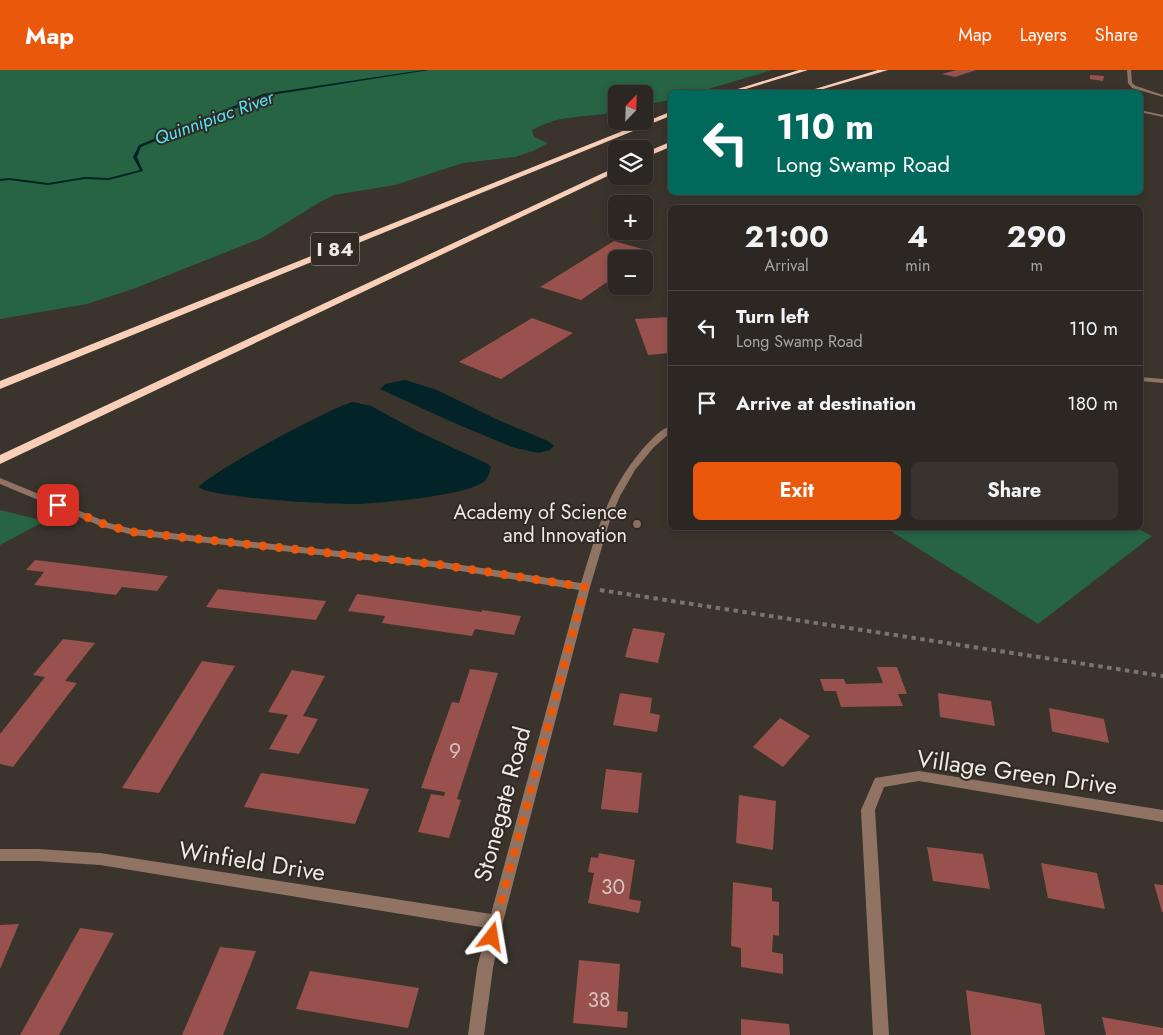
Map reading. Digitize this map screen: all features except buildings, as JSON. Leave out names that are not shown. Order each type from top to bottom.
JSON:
[{"type":"highway","points":[[738,90],[805,70]]},
{"type":"highway","points":[[815,90],[884,70]]},
{"type":"highway","name":"I 84","points":[[0,385],[668,115]]},
{"type":"highway","points":[[653,152],[668,145]]},
{"type":"highway","name":"I 84","points":[[0,460],[608,172]]},
{"type":"street","points":[[1129,70],[1130,83],[1134,87],[1163,96]]},
{"type":"street","points":[[1148,112],[1156,108]]},
{"type":"street","points":[[1143,111],[1163,116]]},
{"type":"street","points":[[1143,379],[1163,381]]},
{"type":"street","name":"Stonegate Road","points":[[476,1035],[485,968],[496,922],[585,587],[605,520],[615,496],[638,460],[668,430]]},
{"type":"street","points":[[5,483],[106,525],[133,532],[442,565],[585,587]]},
{"type":"street","name":"Village Green Drive","points":[[882,1035],[868,810],[880,782],[919,776],[1163,816]]},
{"type":"street","name":"Winfield Drive","points":[[0,855],[38,855],[100,859],[496,922]]},
{"type":"path","points":[[585,587],[1163,676]]},
{"type":"green space","points":[[0,70],[772,70],[705,90],[668,90],[668,100],[653,103],[653,85],[608,85],[608,114],[564,119],[544,124],[532,130],[534,137],[548,143],[533,151],[515,157],[463,163],[395,185],[334,195],[262,238],[133,289],[87,304],[0,319]]},
{"type":"green space","points":[[0,510],[45,521],[0,545]]},
{"type":"green space","points":[[889,530],[1140,530],[1152,536],[1038,624]]},
{"type":"water","points":[[405,380],[437,390],[498,420],[548,441],[554,446],[550,450],[538,453],[512,447],[380,389],[385,384]]},
{"type":"water","points":[[353,402],[371,406],[419,432],[488,464],[491,467],[487,478],[484,482],[472,488],[442,495],[361,504],[303,502],[249,497],[208,491],[199,487],[223,469],[272,441],[322,415]]},
{"type":"waterway","name":"Quinnipiac River","points":[[0,180],[9,179],[48,184],[85,178],[109,179],[142,170],[135,157],[140,146],[264,95],[428,70]]},
{"type":"place","name":"Academy of Science and Innovation","points":[[637,524]]},
{"type":"route","points":[[58,505],[118,529],[152,535],[442,565],[585,587],[492,937]]}]
